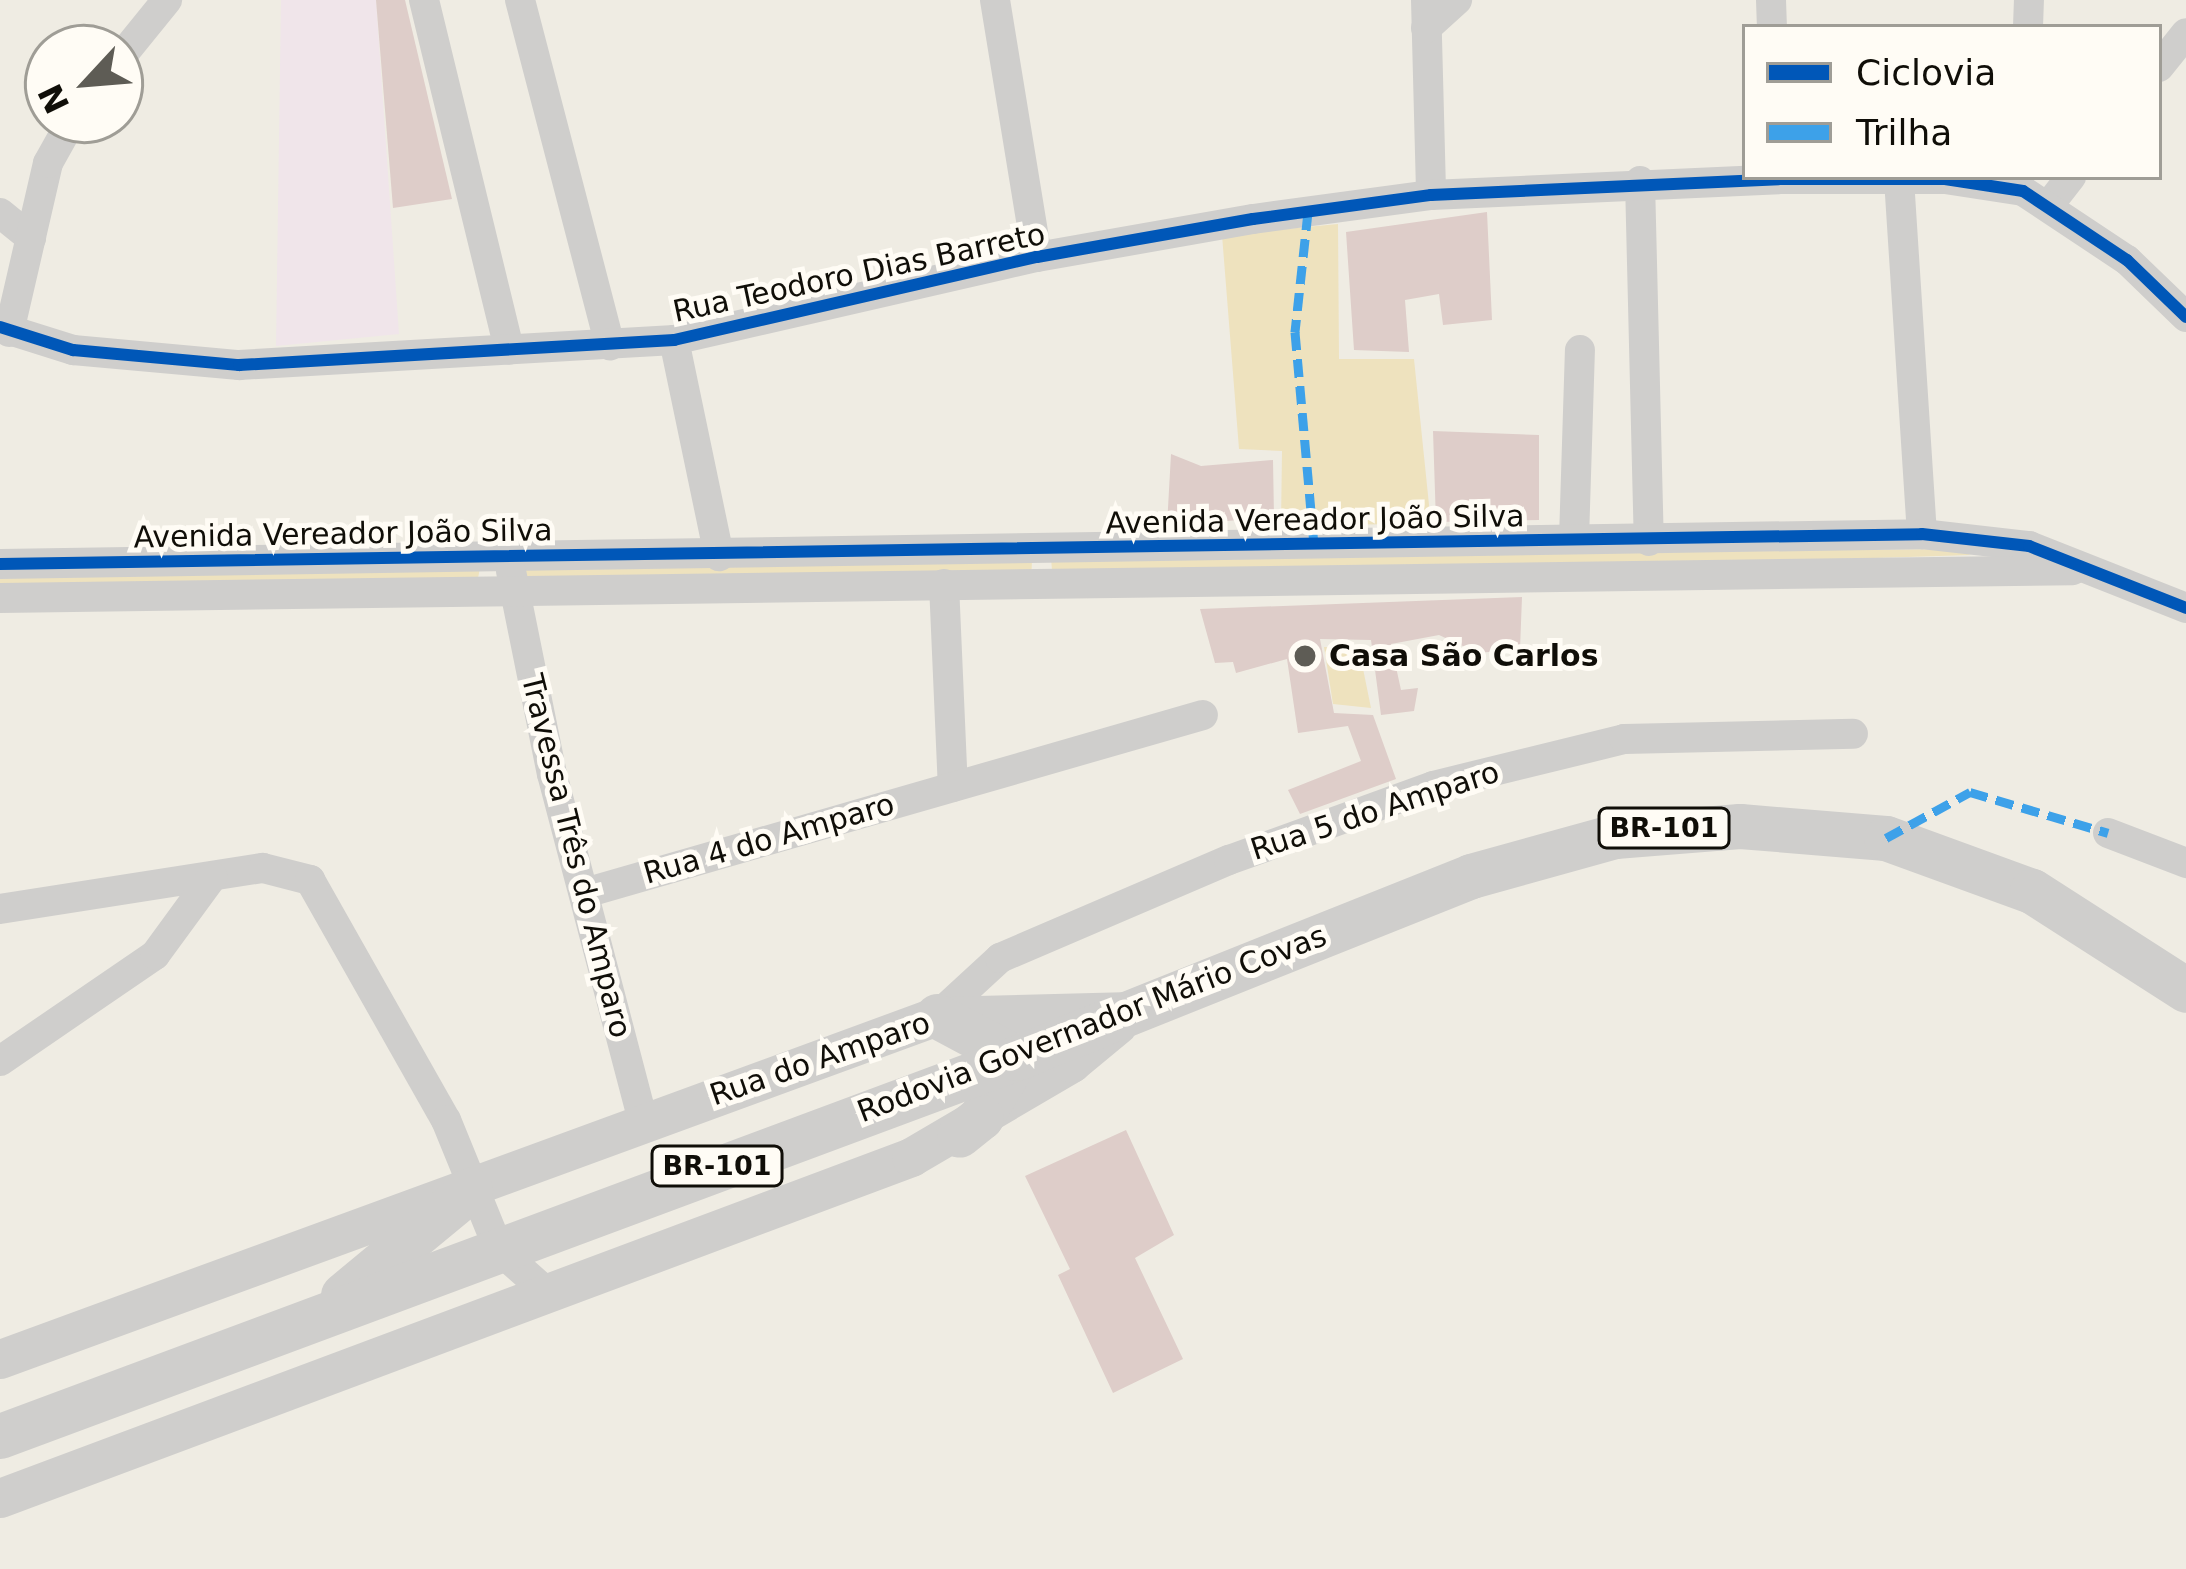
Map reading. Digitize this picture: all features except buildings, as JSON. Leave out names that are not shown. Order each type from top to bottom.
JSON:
[{"type":"highway","name":"Rodovia Governador Mário Covas","points":[[0,1436],[1016,1058],[1471,876],[1615,836],[1700,825],[1803,828],[1924,850],[2032,891],[2186,991]]},
{"type":"highway","points":[[937,1016],[1016,1058],[981,1117],[959,1135]]},
{"type":"highway","points":[[302,1326],[475,1188]]},
{"type":"main road","name":"Rua do Amparo","points":[[0,1358],[937,1016],[1134,1011]]},
{"type":"main road","points":[[0,1498],[550,1297],[959,1135],[1072,1063],[1134,1011]]},
{"type":"street","points":[[144,28],[167,0]]},
{"type":"street","points":[[424,0],[509,350]]},
{"type":"street","points":[[520,0],[610,345]]},
{"type":"street","points":[[995,0],[1037,257]]},
{"type":"street","points":[[1431,196],[1426,14],[1457,0]]},
{"type":"street","points":[[2162,63],[2186,33]]},
{"type":"street","points":[[4,330],[48,164],[59,144]]},
{"type":"street","name":"Rua Teodoro Dias Barreto","points":[[4,330],[92,352],[239,365],[674,340],[1037,257],[1431,196],[1742,179]]},
{"type":"street","points":[[1899,180],[1922,534]]},
{"type":"street","name":"Rua Teodoro Dias Barreto","points":[[1910,180],[2032,191]]},
{"type":"street","points":[[2032,191],[2063,180]]},
{"type":"street","points":[[1640,181],[1649,541]]},
{"type":"street","points":[[2032,191],[2157,284],[2186,317]]},
{"type":"street","points":[[0,213],[31,238]]},
{"type":"street","points":[[674,340],[732,566]]},
{"type":"street","points":[[1574,539],[1580,350]]},
{"type":"street","name":"Avenida Vereador João Silva","points":[[0,564],[511,553],[944,584],[1028,567],[1574,539],[1922,534],[2029,546],[2186,608]]},
{"type":"street","name":"Travessa Três do Amparo","points":[[511,553],[512,590],[643,1121]]},
{"type":"street","name":"Avenida Vereador João Silva","points":[[0,598],[512,590],[732,566],[2085,571]]},
{"type":"street","points":[[944,584],[953,787]]},
{"type":"street","name":"Rua 4 do Amparo","points":[[585,892],[1203,715]]},
{"type":"street","name":"Rua 5 do Amparo","points":[[937,1016],[1000,958],[1229,860],[1433,786],[1643,736],[1853,734]]},
{"type":"street","points":[[2108,833],[2186,862]]},
{"type":"street","points":[[0,909],[285,867],[318,889],[475,1188],[499,1250],[516,1274],[550,1297]]},
{"type":"street","points":[[0,1061],[155,955],[212,877]]},
{"type":"shaded area","points":[[281,0],[376,0],[399,334],[276,346]]},
{"type":"shaded area","points":[[1338,224],[1339,359],[1414,359],[1431,524],[1281,525],[1282,451],[1239,449],[1222,235]]},
{"type":"shaded area","points":[[1954,549],[1971,555],[1053,584],[1051,557]]},
{"type":"shaded area","points":[[1032,560],[1031,584],[503,589],[505,569]]},
{"type":"shaded area","points":[[480,568],[476,588],[0,595],[0,571]]},
{"type":"shaded area","points":[[1324,647],[1359,649],[1371,708],[1333,704]]},
{"type":"marked path","points":[[1308,212],[1295,332],[1314,543]]},
{"type":"marked path","points":[[1886,838],[1970,792],[2108,833]]},
{"type":"cycle path","points":[[0,327],[73,350],[239,365],[674,340],[1037,257],[1253,219],[1431,195],[1757,180]]},
{"type":"cycle path","points":[[1952,180],[2023,191],[2127,260],[2186,317]]},
{"type":"cycle path","points":[[0,564],[1922,534],[2029,546],[2186,608]]},
{"type":"place","name":"Casa São Carlos","points":[[1305,656]]}]
